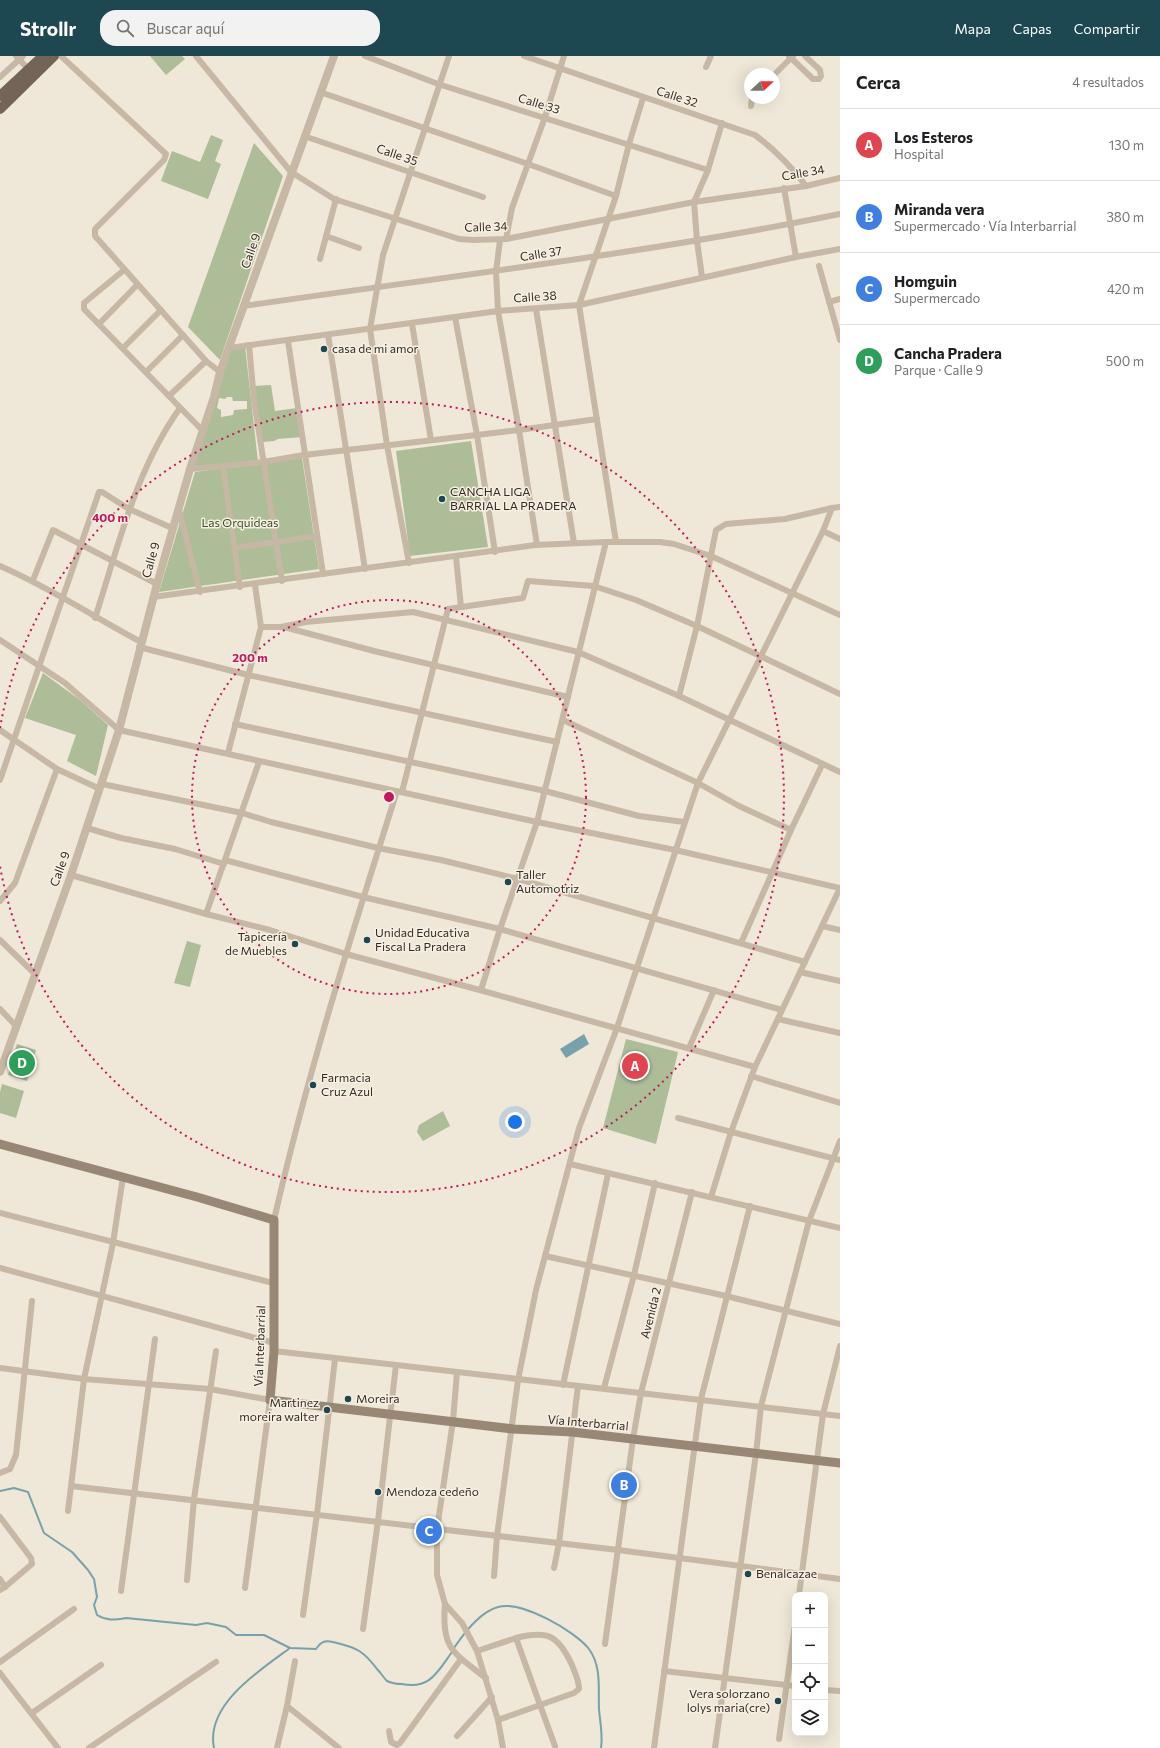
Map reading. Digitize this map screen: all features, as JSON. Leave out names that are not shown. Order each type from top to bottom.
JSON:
[{"type":"main road","points":[[0,109],[32,73],[43,56]]},
{"type":"main road","points":[[0,96],[54,56]]},
{"type":"main road","points":[[0,1144],[197,1197],[274,1220]]},
{"type":"main road","name":"Vía Interbarrial","points":[[274,1220],[274,1347],[270,1400],[390,1413],[513,1429],[572,1432],[818,1462],[840,1463]]},
{"type":"street","points":[[60,56],[166,154],[164,160],[94,232],[95,236],[124,270],[206,361],[220,372]]},
{"type":"street","name":"Calle 34","points":[[196,56],[291,172],[336,199],[459,239],[503,239],[694,202],[806,186],[840,178]]},
{"type":"street","name":"Calle 9","points":[[0,1072],[71,875],[119,730],[140,645],[172,528],[214,398],[220,372],[334,56]]},
{"type":"street","name":"Calle 33","points":[[365,56],[438,84],[708,170]]},
{"type":"street","points":[[409,563],[387,445],[370,329],[376,287],[383,255],[396,219],[438,84],[449,56]]},
{"type":"street","name":"Calle 32","points":[[524,56],[560,67],[643,98],[755,135],[772,147],[789,164],[806,186]]},
{"type":"street","points":[[538,546],[498,311],[496,272],[503,239],[512,208],[545,117],[564,56]]},
{"type":"street","points":[[706,67],[711,56]]},
{"type":"street","points":[[780,69],[791,57],[813,78],[819,79],[822,76],[821,72],[805,56]]},
{"type":"street","points":[[0,77],[19,57],[32,73]]},
{"type":"street","points":[[320,92],[616,196]]},
{"type":"street","points":[[616,542],[579,305],[616,196],[629,144],[643,98]]},
{"type":"street","points":[[702,277],[694,202],[708,170],[722,123]]},
{"type":"street","name":"Calle 35","points":[[304,136],[411,171],[483,197]]},
{"type":"street","points":[[784,188],[796,257]]},
{"type":"street","points":[[320,258],[336,199]]},
{"type":"street","name":"Calle 37","points":[[244,306],[595,257],[697,241],[840,214]]},
{"type":"street","points":[[326,236],[359,248]]},
{"type":"street","name":"Calle 38","points":[[229,348],[498,311],[579,305],[702,277],[840,249]]},
{"type":"street","points":[[819,266],[840,340]]},
{"type":"street","points":[[124,270],[84,304],[84,309],[203,431]]},
{"type":"street","points":[[99,324],[137,284]]},
{"type":"street","points":[[829,302],[840,299]]},
{"type":"street","points":[[536,309],[574,544]]},
{"type":"street","points":[[123,348],[161,310]]},
{"type":"street","points":[[455,317],[477,435],[494,552]]},
{"type":"street","points":[[412,324],[431,440]]},
{"type":"street","points":[[146,372],[183,335]]},
{"type":"street","points":[[328,335],[345,451],[365,569]]},
{"type":"street","points":[[288,341],[316,536],[323,574]]},
{"type":"street","points":[[249,345],[254,400],[282,581]]},
{"type":"street","points":[[169,396],[206,361]]},
{"type":"street","points":[[95,618],[129,509],[165,430],[180,408]]},
{"type":"street","points":[[190,469],[263,462],[597,419]]},
{"type":"street","points":[[223,466],[240,586]]},
{"type":"street","points":[[0,780],[99,492],[102,492],[129,509],[172,528]]},
{"type":"street","points":[[679,696],[697,626],[716,530],[720,526],[785,519],[840,507]]},
{"type":"street","points":[[178,508],[200,592]]},
{"type":"street","points":[[494,1576],[497,1536],[513,1429],[518,1380],[536,1290],[579,1128],[617,1028],[652,918],[698,783],[823,531],[832,508]]},
{"type":"street","points":[[33,580],[53,530],[157,584]]},
{"type":"street","points":[[823,531],[840,539]]},
{"type":"street","points":[[235,548],[316,536]]},
{"type":"street","points":[[481,990],[500,929],[537,822],[606,542]]},
{"type":"street","points":[[153,597],[255,585],[323,574],[538,546],[606,542],[660,542],[674,544],[711,556],[840,615]]},
{"type":"street","points":[[456,557],[461,607]]},
{"type":"street","points":[[0,566],[33,580],[140,645],[248,675],[557,742]]},
{"type":"street","points":[[274,1220],[288,1159],[346,954],[378,848],[409,763],[448,609],[523,598],[528,580],[594,586],[636,600],[697,626],[840,694]]},
{"type":"street","points":[[228,753],[261,627],[255,585]]},
{"type":"street","points":[[261,627],[281,627],[413,612],[578,652],[679,696],[840,772]]},
{"type":"street","points":[[281,627],[568,697]]},
{"type":"street","points":[[0,640],[65,683],[119,730],[228,753],[259,762],[675,850],[840,888],[751,1076],[730,1132],[711,1197]]},
{"type":"street","points":[[563,720],[698,783],[739,806],[791,830]]},
{"type":"street","points":[[235,724],[409,763],[545,791],[639,816],[684,822]]},
{"type":"street","points":[[0,730],[58,769],[101,786],[242,812],[271,822],[378,848],[441,860],[518,879],[805,962]]},
{"type":"street","points":[[206,914],[259,762]]},
{"type":"street","points":[[741,943],[822,764]]},
{"type":"street","points":[[0,901],[15,883],[58,769]]},
{"type":"street","points":[[87,828],[122,838],[174,849],[363,897],[500,929],[782,1010]]},
{"type":"street","points":[[71,875],[206,914],[270,930],[346,954],[481,990],[755,1067]]},
{"type":"street","points":[[822,926],[840,930]]},
{"type":"street","points":[[0,940],[35,974]]},
{"type":"street","points":[[800,972],[840,981]]},
{"type":"street","points":[[689,1048],[714,990]]},
{"type":"street","points":[[0,1009],[17,1026]]},
{"type":"street","points":[[778,1019],[840,1033]]},
{"type":"street","points":[[751,1076],[840,1103]]},
{"type":"street","points":[[678,1118],[840,1160]]},
{"type":"street","points":[[715,1748],[726,1679],[761,1406],[809,1221],[832,1158],[840,1141]]},
{"type":"street","points":[[570,1164],[840,1228]]},
{"type":"street","points":[[563,1385],[608,1174]]},
{"type":"street","points":[[68,1511],[84,1379],[113,1243],[123,1177]]},
{"type":"street","points":[[604,1388],[634,1275],[655,1183]]},
{"type":"street","name":"Avenida 2","points":[[605,1644],[633,1439],[641,1393],[692,1192]]},
{"type":"street","points":[[654,1748],[696,1446],[701,1399],[750,1206]]},
{"type":"street","points":[[0,1213],[273,1283]]},
{"type":"street","points":[[545,1256],[589,1264],[840,1324]]},
{"type":"street","points":[[0,1268],[274,1347],[335,1359],[563,1385],[604,1388],[840,1416]]},
{"type":"street","points":[[0,1473],[10,1469],[16,1455],[32,1301]]},
{"type":"street","points":[[121,1591],[155,1339]]},
{"type":"street","points":[[799,1592],[818,1462],[823,1414],[840,1346]]},
{"type":"street","points":[[187,1580],[194,1499],[216,1351]]},
{"type":"street","points":[[303,1615],[317,1514],[335,1359]]},
{"type":"street","points":[[363,1629],[378,1521],[396,1365]]},
{"type":"street","points":[[0,1368],[84,1379],[150,1383],[210,1389],[270,1400],[245,1588]]},
{"type":"street","points":[[457,1372],[453,1421],[437,1529],[436,1575],[445,1604],[444,1632],[448,1644],[454,1654],[486,1678]]},
{"type":"street","points":[[554,1568],[578,1386]]},
{"type":"street","points":[[71,1486],[257,1506],[840,1579]]},
{"type":"street","points":[[0,1517],[31,1558],[32,1564],[3,1588],[0,1579]]},
{"type":"street","points":[[445,1604],[462,1623],[472,1639],[477,1651],[492,1697],[503,1748]]},
{"type":"street","points":[[0,1662],[74,1609]]},
{"type":"street","points":[[779,1739],[795,1628]]},
{"type":"street","points":[[477,1651],[533,1634],[547,1635],[555,1638],[568,1656],[580,1682],[579,1689],[574,1693],[498,1720]]},
{"type":"street","points":[[516,1638],[555,1746]]},
{"type":"street","points":[[389,1731],[392,1742],[397,1745],[400,1743],[461,1659]]},
{"type":"street","points":[[277,1748],[287,1706],[295,1661]]},
{"type":"street","points":[[89,1748],[216,1662]]},
{"type":"street","points":[[32,1713],[101,1665]]},
{"type":"street","points":[[664,1671],[792,1686]]},
{"type":"street","points":[[0,1673],[58,1748]]},
{"type":"street","points":[[828,1690],[840,1691]]},
{"type":"street","points":[[457,1736],[492,1697]]},
{"type":"street","points":[[287,1706],[339,1748]]},
{"type":"green space","points":[[150,56],[182,56],[185,59],[166,75]]},
{"type":"green space","points":[[211,135],[223,140],[215,161],[221,164],[208,199],[161,181],[172,151],[200,162]]},
{"type":"green space","points":[[254,143],[283,176],[220,360],[188,327]]},
{"type":"green space","points":[[245,346],[258,462],[193,468],[229,350]],"holes":[[[227,397],[232,397],[233,401],[247,401],[247,409],[234,410],[233,415],[221,417],[221,410],[217,408],[219,398],[225,399]]]},
{"type":"green space","points":[[271,385],[275,411],[297,408],[302,437],[263,442],[264,459],[260,459],[254,386]]},
{"type":"green space","name":"CANCHA LIGA BARRIAL LA PRADERA","points":[[471,441],[488,547],[410,556],[396,451]]},
{"type":"green space","name":"Las Orquideas","points":[[302,458],[319,569],[159,592],[195,472]]},
{"type":"green space","points":[[43,673],[80,700],[108,725],[96,776],[67,761],[76,735],[25,718]]},
{"type":"green space","points":[[187,941],[201,945],[190,987],[174,983]]},
{"type":"green space","points":[[626,1039],[678,1052],[656,1144],[603,1128]]},
{"type":"green space","points":[[17,1044],[36,1050],[27,1081],[8,1075]]},
{"type":"green space","points":[[2,1084],[24,1091],[16,1118],[0,1113],[0,1092]]},
{"type":"green space","points":[[443,1111],[450,1126],[423,1141],[417,1132],[419,1125]]},
{"type":"water","points":[[584,1034],[589,1044],[566,1058],[560,1049]]},
{"type":"waterway","points":[[0,1491],[14,1488],[28,1492],[44,1533],[72,1552],[94,1579],[97,1597],[94,1605],[97,1615],[104,1618],[114,1620],[126,1618],[196,1625],[207,1623],[226,1627],[236,1635],[264,1635],[290,1648],[316,1649],[323,1642],[333,1642],[350,1647],[360,1652],[368,1658],[387,1681],[412,1685],[426,1682],[437,1672],[452,1652]]},
{"type":"waterway","points":[[454,1648],[479,1618],[485,1613],[498,1607],[508,1606],[533,1612],[572,1634],[589,1649],[596,1663],[598,1671],[599,1709],[602,1733],[601,1748]]},
{"type":"waterway","points":[[214,1748],[213,1732],[218,1717],[226,1703],[250,1678],[290,1648]]},
{"type":"place","name":"casa de mi amor","points":[[324,349]]},
{"type":"place","name":"CANCHA LIGA BARRIAL LA PRADERA","points":[[442,499]]},
{"type":"place","name":"Taller Automotriz","points":[[508,882]]},
{"type":"place","name":"Unidad Educativa Fiscal La Pradera","points":[[367,940]]},
{"type":"place","name":"Tapicería de Muebles","points":[[295,944]]},
{"type":"place","name":"Cancha Pradera","points":[[22,1063]]},
{"type":"place","name":"Los Esteros","points":[[635,1066]]},
{"type":"place","name":"Farmacia Cruz Azul","points":[[313,1085]]},
{"type":"place","name":"Moreira","points":[[348,1399]]},
{"type":"place","name":"Martinez moreira walter","points":[[327,1410]]},
{"type":"place","name":"Miranda vera","points":[[624,1485]]},
{"type":"place","name":"Mendoza cedeño","points":[[378,1492]]},
{"type":"place","name":"Homguin","points":[[429,1531]]},
{"type":"place","name":"Benalcazae","points":[[748,1574]]},
{"type":"place","name":"Vera solorzano lolys maria(cre)","points":[[778,1701]]}]
